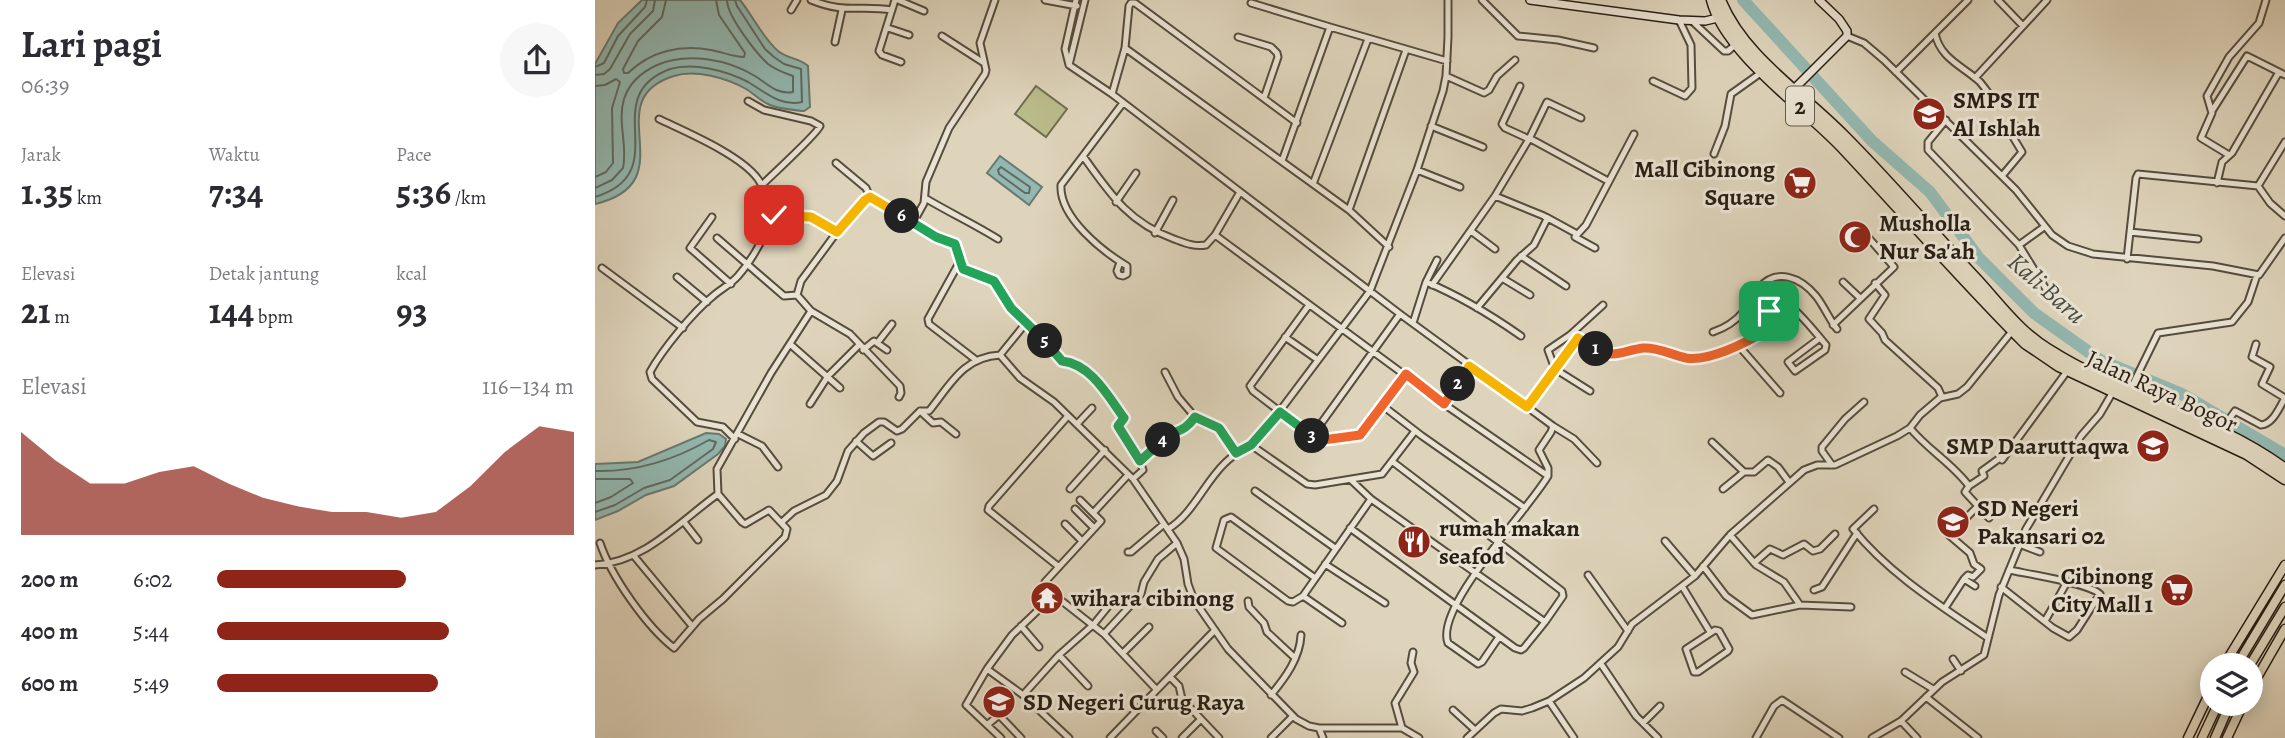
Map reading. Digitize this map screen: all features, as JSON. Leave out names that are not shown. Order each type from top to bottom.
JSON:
[{"type":"highway","name":"Jalan Raya Bogor","points":[[1712,0],[1737,44],[1762,72],[1844,136],[1900,204],[2040,355],[2068,370],[2115,388],[2132,386],[2223,428],[2285,469]]},
{"type":"highway","name":"Jalan Raya Bogor","points":[[1720,0],[1722,17],[1791,92]]},
{"type":"highway","name":"Jalan Raya Bogor","points":[[2015,327],[2063,359],[2247,454],[2285,479]]},
{"type":"main road","points":[[1530,0],[1679,20],[1722,17]]},
{"type":"main road","points":[[1791,92],[1847,36],[1847,31],[1839,19],[1819,0]]},
{"type":"main road","points":[[2231,653],[2285,565]]},
{"type":"main road","points":[[2244,653],[2285,585]]},
{"type":"main road","points":[[2266,595],[2275,602]]},
{"type":"main road","points":[[2257,653],[2285,607]]},
{"type":"main road","points":[[2263,667],[2285,629]]},
{"type":"main road","points":[[2188,738],[2200,713]]},
{"type":"main road","points":[[2202,738],[2212,716]]},
{"type":"main road","points":[[2215,738],[2225,716]]},
{"type":"main road","points":[[2227,738],[2237,716]]},
{"type":"street","points":[[791,10],[797,0]]},
{"type":"street","points":[[811,0],[839,9],[892,10]]},
{"type":"street","points":[[835,42],[841,0]]},
{"type":"street","points":[[901,62],[880,53],[896,0],[923,11]]},
{"type":"street","points":[[913,223],[925,198],[924,187],[949,128],[985,74],[980,43],[995,0]]},
{"type":"street","points":[[1045,0],[1075,3],[1083,7]]},
{"type":"street","points":[[1069,65],[1085,0]]},
{"type":"street","points":[[1128,552],[1185,515],[1223,464],[1251,445],[1280,412],[1370,291],[1417,170],[1446,76],[1448,0]]},
{"type":"street","points":[[1482,0],[1518,36],[1558,40],[1594,48]]},
{"type":"street","points":[[1599,0],[1601,10]]},
{"type":"street","points":[[1896,72],[1968,0]]},
{"type":"street","points":[[1998,0],[2023,26]]},
{"type":"street","points":[[1975,78],[2047,0]]},
{"type":"street","points":[[2212,111],[2207,94],[2229,57],[2259,23],[2266,0]]},
{"type":"street","points":[[1075,3],[1065,49],[1069,65],[1112,94],[1469,366],[1574,439],[1597,463]]},
{"type":"street","points":[[1112,94],[1125,48],[1129,6],[1135,3],[1297,123]]},
{"type":"street","points":[[1251,3],[1447,61]]},
{"type":"street","points":[[1653,81],[1685,96],[1692,88],[1691,45],[1679,20]]},
{"type":"street","points":[[1692,21],[1724,51],[1737,44]]},
{"type":"street","points":[[1282,161],[1331,27]]},
{"type":"street","points":[[888,28],[909,35]]},
{"type":"street","points":[[1934,33],[1948,58],[1975,78],[1994,100]]},
{"type":"street","points":[[942,36],[984,63]]},
{"type":"street","points":[[1847,36],[1864,43],[1947,120],[2025,200],[2044,227],[2068,246],[2092,254],[2213,266],[2257,275]]},
{"type":"street","points":[[1238,37],[1271,47],[1277,52],[1278,57],[1264,99]]},
{"type":"street","points":[[1313,184],[1368,39]]},
{"type":"street","points":[[1125,48],[1349,211],[1389,247]]},
{"type":"street","points":[[1349,211],[1406,50]]},
{"type":"street","points":[[2217,183],[2223,162],[2229,155],[2282,74],[2247,56],[2212,111],[2202,139],[2229,155]]},
{"type":"street","points":[[1446,76],[1484,93],[1497,76],[1515,60]]},
{"type":"street","points":[[1714,154],[1731,94],[1762,72]]},
{"type":"street","points":[[1520,86],[1502,124],[1505,128],[1608,181]]},
{"type":"street","points":[[748,101],[764,110],[811,121],[820,126],[817,133],[762,185]]},
{"type":"street","points":[[1429,284],[1495,196],[1548,101],[1581,118]]},
{"type":"street","points":[[1120,262],[1089,238],[1074,220],[1061,198],[1061,185],[1123,103]]},
{"type":"street","points":[[659,119],[733,158],[753,172],[762,185],[774,215]]},
{"type":"street","points":[[1947,120],[1929,142],[1929,150],[2019,245],[2049,294]]},
{"type":"street","points":[[2002,176],[2022,152],[2014,137],[2015,125]]},
{"type":"street","points":[[1431,126],[1483,146]]},
{"type":"street","points":[[1595,248],[1576,239],[1577,234],[1586,225],[1634,134]]},
{"type":"street","points":[[2257,186],[2285,142]]},
{"type":"street","points":[[1083,156],[1116,202],[1155,233],[1199,246],[1206,245],[1215,235],[1240,192]]},
{"type":"street","points":[[836,163],[866,188],[870,197],[955,244],[960,263],[967,271],[994,281],[1004,300],[1062,361],[1071,363],[1094,377],[1124,418],[1118,426],[1143,470],[1131,477],[1094,512]]},
{"type":"street","points":[[1417,170],[1461,187]]},
{"type":"street","points":[[1116,202],[1136,173]]},
{"type":"street","points":[[2127,259],[2138,174],[2257,186],[2285,216]]},
{"type":"street","points":[[1495,196],[1546,216],[1577,234]]},
{"type":"street","points":[[797,295],[801,281],[837,232],[870,197]]},
{"type":"street","points":[[925,198],[951,214],[971,221],[998,239]]},
{"type":"street","points":[[1155,233],[1173,200]]},
{"type":"street","points":[[774,215],[811,217],[837,232]]},
{"type":"street","points":[[774,215],[748,263],[731,284],[707,302],[683,328],[652,369],[651,376],[697,422],[723,427],[736,436],[762,446],[778,467]]},
{"type":"street","points":[[1477,308],[1521,256],[1534,245],[1546,216]]},
{"type":"street","points":[[712,217],[691,248],[731,284]]},
{"type":"street","points":[[2019,245],[2044,227]]},
{"type":"street","points":[[1713,332],[1730,325],[1740,316],[1766,282],[1789,276],[1816,296],[1835,327],[1894,265],[1860,228]]},
{"type":"street","points":[[1471,231],[1495,249]]},
{"type":"street","points":[[2130,233],[2198,239]]},
{"type":"street","points":[[1215,235],[1444,404],[1548,476]]},
{"type":"street","points":[[717,238],[784,296],[797,295]]},
{"type":"street","points":[[2132,386],[2152,340],[2159,331],[2220,326],[2236,320],[2248,302],[2257,275],[2267,266],[2285,238]]},
{"type":"street","points":[[1521,256],[1566,286]]},
{"type":"street","points":[[1413,323],[1437,260]]},
{"type":"street","points":[[960,263],[928,319],[929,324],[976,360]]},
{"type":"street","points":[[602,268],[683,328]]},
{"type":"street","points":[[677,277],[707,302]]},
{"type":"street","points":[[1502,278],[1531,296]]},
{"type":"street","points":[[1843,282],[1860,298]]},
{"type":"street","points":[[1875,283],[1885,295],[1869,319],[1894,349],[1938,388],[1942,397]]},
{"type":"street","points":[[1429,284],[1447,290],[1521,336]]},
{"type":"street","points":[[797,295],[811,311],[840,327],[861,347],[900,386],[899,397]]},
{"type":"street","points":[[1764,331],[1769,311],[1773,306],[1784,302],[1797,313],[1820,338],[1826,345],[1825,351],[1794,371],[1788,362],[1820,338]]},
{"type":"street","points":[[1309,305],[1250,386],[1312,436],[1323,440],[1358,436],[1406,374]]},
{"type":"street","points":[[1590,391],[1555,369],[1549,348],[1570,335],[1603,305]]},
{"type":"street","points":[[600,543],[607,564],[616,579],[659,635],[671,647],[676,648],[692,626],[737,586],[785,537],[787,528],[769,510],[744,524],[718,494],[717,469],[811,311]]},
{"type":"street","points":[[1570,335],[1610,355],[1644,348],[1697,359],[1738,345],[1797,313]]},
{"type":"street","points":[[1312,436],[1400,314]]},
{"type":"street","points":[[782,522],[795,511],[817,502],[832,488],[848,451],[879,422],[897,430],[902,429],[920,411],[929,411],[965,365],[1000,355],[1026,323]]},
{"type":"street","points":[[878,342],[892,324]]},
{"type":"street","points":[[1467,738],[1501,709],[1522,710],[1549,701],[1601,664],[1641,617],[1695,576],[1730,535],[1790,482],[1811,466],[1832,465],[1874,448],[1910,428],[1920,415],[1942,397],[1958,394],[1967,387],[2015,327]]},
{"type":"street","points":[[1285,337],[1318,360]]},
{"type":"street","points":[[1527,407],[1578,338]]},
{"type":"street","points":[[810,404],[828,376],[861,347],[878,342],[887,350]]},
{"type":"street","points":[[790,344],[840,388]]},
{"type":"street","points":[[2223,428],[2235,411],[2263,426],[2272,419],[2285,398],[2262,384],[2270,367],[2252,357],[2256,344]]},
{"type":"street","points":[[1738,345],[1780,393]]},
{"type":"street","points":[[1000,355],[1030,387],[1044,395],[1077,424],[1131,477],[1177,543],[1184,559],[1194,600],[1228,649],[1293,716],[1303,723],[1319,728],[1405,730],[1419,738]]},
{"type":"street","points":[[1444,404],[1469,366]]},
{"type":"street","points":[[1989,518],[1965,492],[1984,475],[1982,471],[2000,458],[2003,460],[2068,370]]},
{"type":"street","points":[[1164,372],[1178,397],[1195,417],[1219,428],[1236,453]]},
{"type":"street","points":[[1872,738],[1901,721],[1933,689],[1984,655],[2001,587],[2026,528],[2081,436],[2115,388]]},
{"type":"street","points":[[1832,465],[1822,452],[1822,447],[1845,419],[1864,402]]},
{"type":"street","points":[[1383,406],[1525,508]]},
{"type":"street","points":[[1077,424],[1092,408]]},
{"type":"street","points":[[920,411],[933,423],[941,422],[956,433]]},
{"type":"street","points":[[2277,412],[2285,416]]},
{"type":"street","points":[[1059,567],[988,510],[1068,416]]},
{"type":"street","points":[[1140,461],[1166,436],[1187,428],[1195,417]]},
{"type":"street","points":[[1499,637],[1482,662],[1474,663],[1445,638],[1455,604],[1548,476],[1548,468],[1539,450],[1553,426]]},
{"type":"street","points":[[1910,428],[1923,444],[1958,471],[1969,486]]},
{"type":"street","points":[[1251,445],[1307,484],[1315,485],[1382,474],[1415,430]]},
{"type":"street","points":[[856,441],[873,456],[891,443]]},
{"type":"street","points":[[1712,442],[1744,472]]},
{"type":"street","points":[[1070,489],[1105,450]]},
{"type":"street","points":[[1723,489],[1744,472],[1754,472],[1770,460],[1790,482]]},
{"type":"street","points":[[1350,528],[1499,637],[1521,650],[1562,597],[1562,591],[1393,462]]},
{"type":"street","points":[[1351,480],[1371,499],[1545,622]]},
{"type":"street","points":[[1255,491],[1335,548]]},
{"type":"street","points":[[595,565],[633,556],[684,522],[718,494]]},
{"type":"street","points":[[1080,499],[1101,521],[1044,585],[1094,624],[1156,689]]},
{"type":"street","points":[[1315,578],[1231,517],[1223,520],[1216,548],[1293,602],[1303,596],[1371,499]]},
{"type":"street","points":[[1945,608],[1964,579],[1968,575],[1973,577],[1981,569],[1974,564],[1970,554],[1949,535],[1978,506]]},
{"type":"street","points":[[1075,509],[1094,527]]},
{"type":"street","points":[[1874,509],[1854,528],[1877,556],[1988,638]]},
{"type":"street","points":[[684,522],[698,540]]},
{"type":"street","points":[[1065,524],[1082,541]]},
{"type":"street","points":[[1814,590],[1822,587],[1857,533]]},
{"type":"street","points":[[1753,563],[1770,549],[1783,555],[1804,544],[1813,551],[1820,549],[1835,534]]},
{"type":"street","points":[[1730,535],[1753,563],[1784,582],[1800,605]]},
{"type":"street","points":[[1665,541],[1695,576]]},
{"type":"street","points":[[1104,634],[1141,594],[1144,582],[1158,559],[1177,543]]},
{"type":"street","points":[[2019,544],[2040,552]]},
{"type":"street","points":[[633,556],[692,626]]},
{"type":"street","points":[[1325,564],[1385,603]]},
{"type":"street","points":[[1703,566],[1726,596],[1748,614],[1800,605],[1851,607]]},
{"type":"street","points":[[2001,587],[2061,634],[2070,637],[2077,631],[2100,594],[2096,590],[2009,570]]},
{"type":"street","points":[[1588,575],[1628,631]]},
{"type":"street","points":[[1964,579],[1975,586]]},
{"type":"street","points":[[2045,621],[2067,583]]},
{"type":"street","points":[[1682,586],[1710,632]]},
{"type":"street","points":[[1001,738],[966,705],[989,664],[1021,626],[1055,594]]},
{"type":"street","points":[[1303,596],[1342,623]]},
{"type":"street","points":[[1023,695],[1059,655],[1094,624],[1115,598]]},
{"type":"street","points":[[1248,601],[1249,607],[1263,623],[1266,632],[1295,658]]},
{"type":"street","points":[[1021,626],[1039,647]]},
{"type":"street","points":[[1123,653],[1149,627]]},
{"type":"street","points":[[1109,738],[1215,630]]},
{"type":"street","points":[[1719,631],[1728,651],[1698,672],[1694,672],[1686,649],[1710,632],[1719,631]]},
{"type":"street","points":[[1271,695],[1286,677],[1301,644],[1301,635]]},
{"type":"street","points":[[1413,652],[1411,663],[1414,671]]},
{"type":"street","points":[[1059,655],[1088,686]]},
{"type":"street","points":[[1953,659],[1961,671]]},
{"type":"street","points":[[1601,664],[1643,723],[1658,738]]},
{"type":"street","points":[[987,669],[1023,695],[1069,738]]},
{"type":"street","points":[[1414,671],[1423,672]]},
{"type":"street","points":[[1402,738],[1405,730],[1395,703],[1414,671]]},
{"type":"street","points":[[1905,672],[1933,689]]},
{"type":"street","points":[[1170,677],[1179,686],[1182,699],[1219,738]]},
{"type":"street","points":[[1926,697],[1978,738]]},
{"type":"street","points":[[1756,738],[1774,706],[1782,700],[1839,738]]},
{"type":"street","points":[[1549,701],[1574,738]]},
{"type":"street","points":[[1643,723],[1660,706]]},
{"type":"street","points":[[1453,710],[1475,730]]},
{"type":"street","points":[[987,725],[999,715],[1021,738]]},
{"type":"street","points":[[1271,738],[1293,716]]},
{"type":"street","points":[[1182,738],[1201,719]]},
{"type":"street","points":[[1901,721],[1917,738]]},
{"type":"street","points":[[1319,728],[1323,738]]},
{"type":"street","points":[[1007,738],[1013,730]]},
{"type":"street","points":[[1156,731],[1163,738]]},
{"type":"street","points":[[1885,731],[1892,738]]},
{"type":"green space","points":[[1036,86],[1067,109],[1046,137],[1015,114]]},
{"type":"water","points":[[642,0],[740,0],[778,51],[808,66],[810,107],[804,111],[776,107],[720,78],[691,74],[674,76],[652,87],[641,103],[640,160],[635,178],[622,193],[595,204],[595,64],[618,23]]},
{"type":"water","points":[[1000,156],[1042,187],[1029,205],[987,173]]},
{"type":"water","points":[[706,433],[719,434],[726,439],[725,446],[718,454],[674,486],[646,495],[595,520],[595,464],[638,462]]},
{"type":"waterway","name":"Kali Baru","points":[[1743,0],[1872,141],[1930,192],[1979,258],[2034,313],[2100,360],[2182,394],[2285,455]]},
{"type":"place","name":"SMPS IT Al Ishlah","points":[[1929,114]]},
{"type":"place","name":"Mall Cibinong Square","points":[[1800,183]]},
{"type":"place","name":"Musholla Nur Sa'ah","points":[[1855,237]]},
{"type":"place","name":"SMP Daaruttaqwa","points":[[2153,446]]},
{"type":"place","name":"SD Negeri Pakansari 02","points":[[1953,522]]},
{"type":"place","name":"rumah makan seafod","points":[[1414,542]]},
{"type":"place","name":"Cibinong City Mall 1","points":[[2177,590]]},
{"type":"place","name":"wihara cibinong","points":[[1047,598]]},
{"type":"place","name":"SD Negeri Curug Raya","points":[[999,702]]},
{"type":"route","points":[[774,215],[811,217],[837,232],[867,198],[873,197],[936,237],[955,244],[963,269],[994,281],[1004,300],[1062,361],[1071,363],[1094,377],[1124,418],[1118,426],[1140,461],[1166,436],[1187,428],[1195,417],[1219,428],[1236,453],[1251,445],[1280,412],[1312,436],[1323,440],[1358,436],[1406,374],[1444,404],[1469,366],[1527,407],[1578,338],[1610,355],[1653,348],[1697,359],[1738,345],[1764,331],[1769,311]]}]
